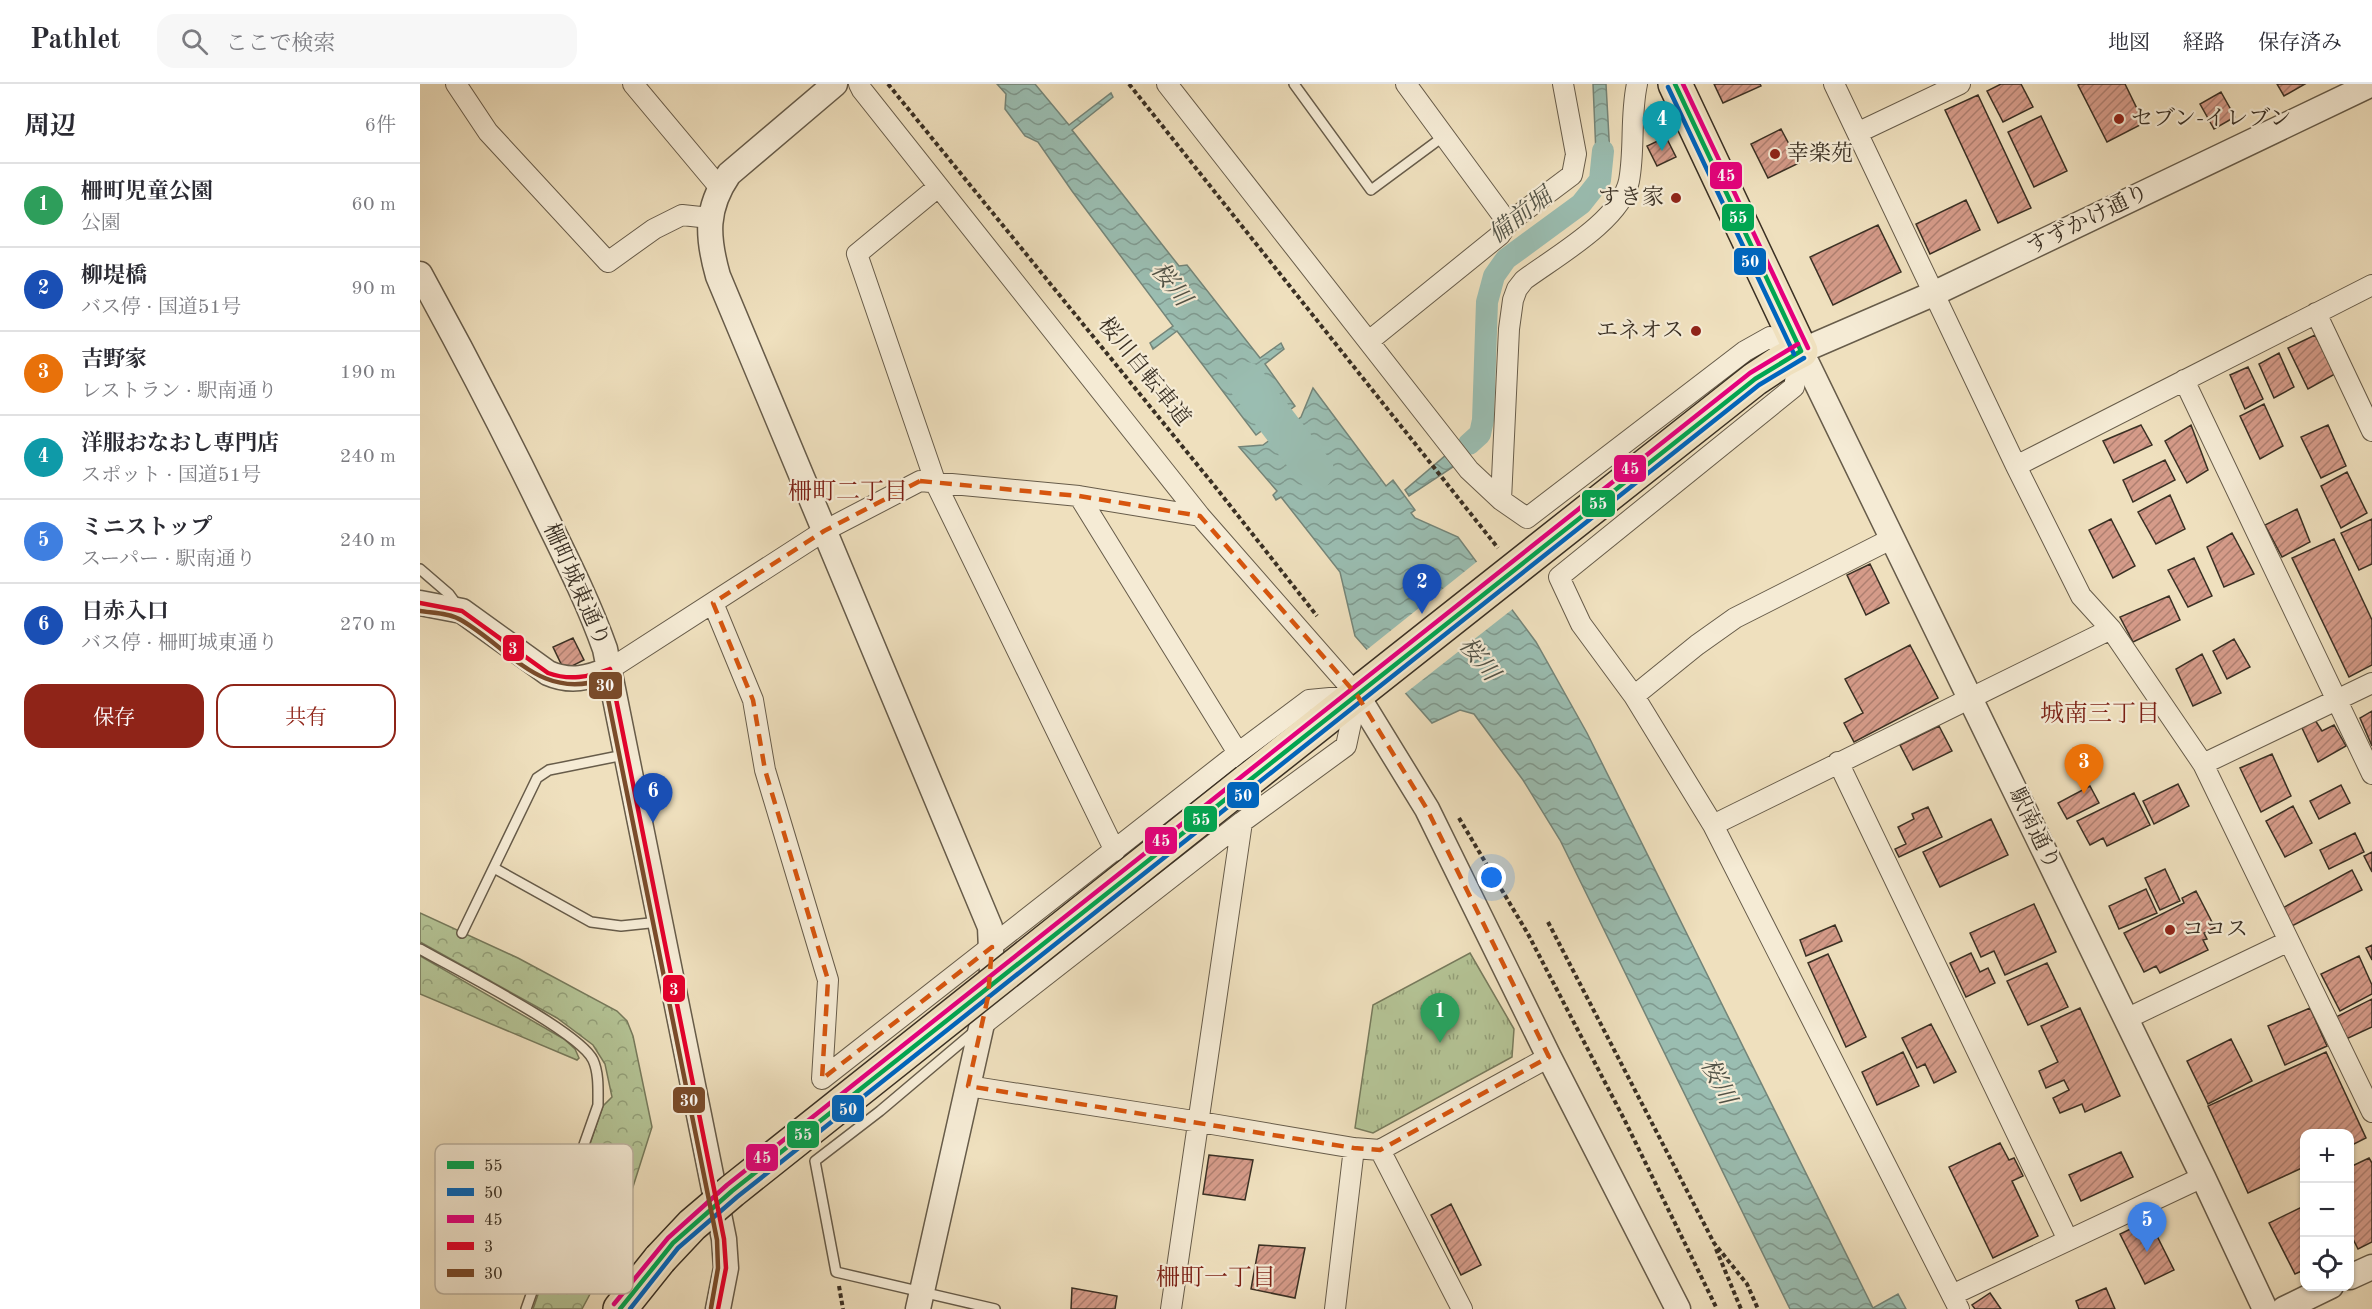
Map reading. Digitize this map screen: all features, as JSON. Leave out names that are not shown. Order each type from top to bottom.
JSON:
[{"type":"highway","points":[[633,1293],[660,1259],[692,1225],[1243,767],[1368,687],[1755,379],[1801,351],[1675,84]]},
{"type":"highway","points":[[620,1309],[632,1294]]},
{"type":"street","points":[[456,84],[488,132],[608,261],[654,229],[682,215],[710,218]]},
{"type":"street","points":[[633,84],[720,188]]},
{"type":"street","points":[[835,84],[729,174],[720,188],[710,218],[710,248],[718,276],[990,927],[992,973],[919,1301]]},
{"type":"street","points":[[859,84],[938,187],[1200,516],[1368,687],[1549,1057],[1678,1309]]},
{"type":"street","points":[[1167,84],[1469,470],[1501,500],[1527,518],[1745,351],[1770,338],[1801,351],[1794,387],[1559,577],[1581,624],[1634,696],[1713,825],[1955,1302],[2068,1240],[2203,1177]]},
{"type":"street","points":[[1406,84],[1508,223]]},
{"type":"street","points":[[1501,500],[1509,329],[1513,300],[1524,280],[1600,224],[1624,198],[1629,182],[1633,149],[1634,98],[1637,84]]},
{"type":"street","points":[[1834,84],[1859,132],[2016,466],[2081,596],[2111,629],[2203,764],[2370,1104]]},
{"type":"street","points":[[1859,132],[1960,84]]},
{"type":"street","name":"すずかけ通り","points":[[1801,351],[1935,293],[2372,84]]},
{"type":"street","points":[[1369,341],[1491,243],[1508,223],[1572,175],[1576,154],[1561,89]]},
{"type":"street","points":[[938,187],[857,254],[936,484],[1115,851]]},
{"type":"street","name":"柵町城東通り","points":[[420,274],[469,362],[564,555],[599,631],[610,669],[724,1239],[726,1268],[717,1309]]},
{"type":"street","points":[[2016,466],[2372,285]]},
{"type":"street","points":[[2316,313],[2372,431]]},
{"type":"street","name":"駅南通り","points":[[1801,351],[2265,1309]]},
{"type":"street","points":[[2184,380],[2372,774]]},
{"type":"street","points":[[420,603],[462,611],[548,673],[572,680],[590,678],[610,669],[824,531],[920,481],[1079,496],[1200,516]]},
{"type":"street","points":[[713,603],[753,700],[765,770],[828,980],[822,1079],[1115,851],[1243,767],[1079,496]]},
{"type":"street","points":[[1634,696],[1697,645],[1735,618],[1893,538]]},
{"type":"street","points":[[1713,825],[2111,629]]},
{"type":"street","points":[[2203,764],[2372,683]]},
{"type":"street","points":[[981,1026],[1242,822],[1346,746],[1368,687]]},
{"type":"street","points":[[1838,762],[2068,1240]]},
{"type":"street","points":[[1171,1309],[1242,822]]},
{"type":"street","points":[[2126,1019],[2289,941]]},
{"type":"street","points":[[968,1086],[1354,1148],[1380,1150],[1549,1057]]},
{"type":"street","points":[[1335,1309],[1354,1148]]},
{"type":"street","points":[[1380,1150],[1462,1309]]},
{"type":"street","points":[[2354,1276],[2372,1267]]},
{"type":"street","points":[[2284,1309],[2322,1291]]},
{"type":"lane","points":[[1294,84],[1371,190],[1444,136]]},
{"type":"lane","points":[[420,569],[449,594],[462,611]]},
{"type":"lane","points":[[462,933],[537,778],[549,770],[626,754]]},
{"type":"lane","points":[[494,868],[591,922],[621,926],[659,922]]},
{"type":"lane","points":[[420,949],[528,1009],[574,1040],[592,1059],[598,1081],[598,1105],[584,1144]]},
{"type":"lane","points":[[981,1026],[880,1111],[815,1161],[836,1272],[919,1301],[995,1309]]},
{"type":"lane","points":[[526,1309],[531,1294]]},
{"type":"path","name":"桜川自転車道","points":[[888,84],[1322,622]]},
{"type":"path","points":[[1129,84],[1510,573]]},
{"type":"path","points":[[1455,812],[1528,934],[1624,1119],[1717,1309]]},
{"type":"path","points":[[1548,922],[1714,1243],[1741,1309]]},
{"type":"path","points":[[1714,1243],[1746,1284],[1758,1309]]},
{"type":"path","points":[[836,1272],[843,1309]]},
{"type":"highlighted area","points":[[920,481],[1079,496],[1200,516],[1357,695],[1427,809],[1549,1057],[1380,1150],[1354,1148],[968,1086],[988,997],[992,947],[822,1079],[828,980],[765,770],[753,700],[713,603],[824,531]]},
{"type":"green space","points":[[420,913],[518,958],[617,1011],[627,1021],[633,1036],[652,1127],[633,1187],[633,1144],[590,1144],[603,1106],[612,1097],[605,1064],[593,1045],[557,1018],[420,942]]},
{"type":"green space","points":[[1470,953],[1514,1029],[1512,1057],[1373,1133],[1355,1128],[1373,1005]]},
{"type":"green space","points":[[420,956],[564,1039],[575,1049],[579,1058],[577,1060],[420,994]]},
{"type":"green space","points":[[538,1294],[590,1294],[582,1309],[533,1309]]},
{"type":"water","points":[[997,84],[1035,84],[1069,125],[1111,93],[1113,97],[1072,130],[1179,266],[1187,265],[1260,358],[1281,343],[1284,349],[1265,364],[1295,406],[1256,435],[1177,331],[1153,349],[1150,343],[1173,326],[1038,142],[1025,136],[1005,109],[1006,94]]},
{"type":"water","points":[[1593,84],[1606,84],[1610,156],[1606,182],[1593,178],[1596,154]]},
{"type":"water","points":[[1313,388],[1386,486],[1393,480],[1415,510],[1411,513],[1415,518],[1458,537],[1536,642],[1587,733],[1873,1308],[1898,1294],[1906,1309],[1790,1309],[1560,840],[1523,780],[1474,714],[1460,710],[1432,723],[1355,636],[1340,572],[1281,497],[1276,500],[1273,495],[1277,491],[1239,447],[1263,445],[1301,417]]},
{"type":"water","points":[[1477,418],[1490,422],[1484,440],[1456,465],[1409,496],[1405,490],[1474,431]]},
{"type":"pier","points":[[1479,560],[1514,608],[1403,695],[1364,652]]},
{"type":"building","points":[[1714,84],[1760,84],[1761,86],[1723,103]]},
{"type":"building","points":[[2001,84],[2021,84],[2033,107],[2003,122],[1987,91]]},
{"type":"building","points":[[2125,84],[2144,123],[2107,142],[2078,85]]},
{"type":"building","points":[[2277,84],[2305,84],[2284,96]]},
{"type":"building","points":[[2221,92],[2235,117],[2214,129],[2200,104]]},
{"type":"building","points":[[1978,95],[2031,208],[1998,223],[1945,110]]},
{"type":"building","points":[[2041,116],[2067,171],[2034,187],[2008,132]]},
{"type":"building","name":"幸楽苑","points":[[1781,129],[1799,163],[1768,178],[1751,144]]},
{"type":"building","points":[[1666,137],[1676,157],[1657,166],[1647,146]]},
{"type":"building","points":[[1966,200],[1980,230],[1930,254],[1916,224]]},
{"type":"building","points":[[1878,225],[1901,272],[1833,305],[1810,257]]},
{"type":"building","points":[[2315,335],[2335,374],[2308,389],[2288,348]]},
{"type":"building","points":[[2279,353],[2294,387],[2274,398],[2259,364]]},
{"type":"building","points":[[2248,367],[2263,399],[2245,409],[2230,375]]},
{"type":"building","points":[[2264,404],[2283,446],[2260,459],[2240,416]]},
{"type":"building","points":[[2141,425],[2152,445],[2114,463],[2103,441]]},
{"type":"building","points":[[2191,425],[2208,470],[2187,483],[2165,441]]},
{"type":"building","points":[[2328,425],[2346,466],[2321,478],[2301,437]]},
{"type":"building","points":[[2165,460],[2175,480],[2133,502],[2123,480]]},
{"type":"building","points":[[2347,472],[2367,513],[2341,528],[2321,486]]},
{"type":"building","points":[[2170,495],[2185,529],[2156,544],[2138,512]]},
{"type":"building","points":[[2297,509],[2310,542],[2282,557],[2265,525]]},
{"type":"building","points":[[2111,519],[2135,566],[2113,578],[2089,530]]},
{"type":"building","points":[[2372,519],[2372,564],[2359,570],[2341,533]]},
{"type":"building","points":[[2232,533],[2254,574],[2224,587],[2207,547]]},
{"type":"building","points":[[2334,539],[2372,620],[2372,665],[2349,677],[2292,558]]},
{"type":"building","points":[[2194,558],[2212,596],[2188,607],[2168,570]]},
{"type":"building","points":[[1870,564],[1889,603],[1866,615],[1847,575]]},
{"type":"building","points":[[2169,596],[2180,620],[2133,642],[2120,617]]},
{"type":"building","points":[[573,638],[584,660],[564,670],[553,647]]},
{"type":"building","points":[[2234,639],[2250,667],[2227,679],[2213,651]]},
{"type":"building","points":[[1910,645],[1938,698],[1854,742],[1844,723],[1863,713],[1845,679]]},
{"type":"building","points":[[2202,654],[2221,693],[2193,706],[2176,669]]},
{"type":"building","points":[[2372,711],[2372,746],[2360,718]]},
{"type":"building","points":[[2315,720],[2322,731],[2334,725],[2346,746],[2318,762],[2302,728]]},
{"type":"building","points":[[1939,726],[1952,751],[1913,770],[1900,745]]},
{"type":"building","points":[[2272,754],[2291,796],[2261,812],[2240,768]]},
{"type":"building","points":[[2178,784],[2189,806],[2154,824],[2143,801]]},
{"type":"building","points":[[2341,785],[2350,803],[2319,819],[2310,801]]},
{"type":"building","points":[[2090,786],[2099,803],[2067,819],[2058,803]]},
{"type":"building","points":[[2134,793],[2150,825],[2107,846],[2103,838],[2090,845],[2077,821]]},
{"type":"building","points":[[2293,806],[2312,843],[2285,857],[2266,821]]},
{"type":"building","points":[[1928,807],[1942,837],[1899,857],[1895,849],[1906,844],[1898,827],[1914,819],[1912,814]]},
{"type":"building","points":[[1991,819],[2008,855],[1940,887],[1923,852]]},
{"type":"building","points":[[2355,833],[2364,852],[2329,869],[2320,850]]},
{"type":"building","points":[[2372,852],[2372,872],[2364,856]]},
{"type":"building","points":[[2165,869],[2180,901],[2160,910],[2145,878]]},
{"type":"building","points":[[2352,870],[2362,890],[2288,928],[2279,910]]},
{"type":"building","points":[[2146,889],[2157,913],[2119,929],[2109,906]]},
{"type":"building","name":"ココス","points":[[2196,891],[2215,928],[2204,933],[2207,939],[2203,940],[2208,950],[2160,973],[2156,966],[2144,972],[2124,933],[2184,903],[2182,898]]},
{"type":"building","points":[[2034,904],[2056,952],[2005,975],[1994,951],[1981,957],[1970,933]]},
{"type":"building","points":[[1835,925],[1842,941],[1806,956],[1800,940]]},
{"type":"building","points":[[2372,945],[2372,960],[2366,948]]},
{"type":"building","points":[[1971,953],[1980,972],[1988,968],[1995,983],[1966,997],[1950,963]]},
{"type":"building","points":[[1828,954],[1866,1037],[1846,1047],[1808,963]]},
{"type":"building","points":[[2359,956],[2372,985],[2372,994],[2340,1011],[2321,974]]},
{"type":"building","points":[[2047,963],[2068,1007],[2028,1025],[2007,981]]},
{"type":"building","points":[[2372,999],[2372,1027],[2344,1040],[2334,1018]]},
{"type":"building","points":[[2080,1008],[2120,1096],[2085,1112],[2082,1104],[2060,1113],[2053,1098],[2069,1090],[2064,1080],[2046,1088],[2039,1071],[2058,1062],[2041,1026]]},
{"type":"building","points":[[2310,1008],[2327,1046],[2285,1065],[2268,1026]]},
{"type":"building","points":[[1931,1024],[1956,1072],[1934,1083],[1925,1064],[1917,1068],[1902,1038]]},
{"type":"building","points":[[2231,1039],[2252,1081],[2208,1104],[2187,1061]]},
{"type":"building","points":[[1903,1052],[1919,1086],[1877,1105],[1862,1072]]},
{"type":"building","points":[[2326,1052],[2366,1138],[2354,1144],[2354,1129],[2300,1129],[2300,1169],[2248,1193],[2208,1106]]},
{"type":"building","points":[[2000,1143],[2009,1160],[2014,1158],[2023,1176],[2012,1181],[2038,1236],[1993,1258],[1949,1167]]},
{"type":"building","points":[[2121,1152],[2133,1177],[2081,1201],[2069,1175]]},
{"type":"building","points":[[1209,1155],[1253,1160],[1245,1200],[1203,1194]]},
{"type":"building","points":[[2369,1158],[2372,1163],[2372,1242],[2358,1249],[2354,1241],[2354,1165]]},
{"type":"building","points":[[1451,1204],[1481,1265],[1461,1275],[1431,1215]]},
{"type":"building","points":[[2300,1208],[2300,1272],[2295,1274],[2269,1223]]},
{"type":"building","points":[[2149,1220],[2174,1270],[2145,1284],[2120,1234]]},
{"type":"building","points":[[1259,1245],[1305,1248],[1295,1298],[1251,1289]]},
{"type":"building","points":[[1072,1288],[1117,1296],[1115,1309],[1071,1309]]},
{"type":"building","points":[[2106,1288],[2115,1309],[2079,1309],[2076,1301]]},
{"type":"building","points":[[1990,1293],[2001,1309],[1975,1309],[1972,1305]]},
{"type":"waterway","name":"備前堀","points":[[1469,444],[1480,434],[1483,420],[1487,302],[1494,276],[1506,259],[1581,204],[1600,180],[1603,151]]},
{"type":"waterway","name":"桜川","points":[[1246,381],[1315,471]]},
{"type":"transit line","name":"55","points":[[1675,84],[1801,351]]},
{"type":"transit line","name":"45","points":[[1683,84],[1808,348]]},
{"type":"transit line","name":"50","points":[[1668,87],[1794,354]]},
{"type":"transit line","name":"45","points":[[633,1281],[668,1238],[727,1185],[1750,373],[1798,344]]},
{"type":"transit line","name":"55","points":[[633,1293],[673,1243],[732,1191],[1755,379],[1801,351]]},
{"type":"transit line","name":"50","points":[[630,1309],[678,1248],[737,1197],[1759,385],[1804,358]]},
{"type":"transit line","name":"3","points":[[420,603],[462,611],[548,673],[564,677],[579,677],[610,669]]},
{"type":"transit line","name":"30","points":[[420,611],[461,620],[527,669],[544,678],[562,683],[582,684],[604,679],[717,1240],[718,1268],[711,1308]]},
{"type":"transit line","name":"3","points":[[610,669],[724,1239],[726,1268],[718,1309]]},
{"type":"transit line","name":"45","points":[[614,1304],[622,1294]]},
{"type":"transit line","name":"55","points":[[620,1309],[632,1294]]},
{"type":"place","name":"セブン-イレブン","points":[[2119,119]]},
{"type":"place","name":"洋服おなおし専門店","points":[[1662,151]]},
{"type":"place","name":"幸楽苑","points":[[1775,154]]},
{"type":"place","name":"すき家","points":[[1676,198]]},
{"type":"place","name":"エネオス","points":[[1696,331]]},
{"type":"place","name":"柳堤橋","points":[[1422,614]]},
{"type":"place","name":"吉野家","points":[[2084,794]]},
{"type":"place","name":"日赤入口","points":[[653,823]]},
{"type":"place","name":"ココス","points":[[2170,930]]},
{"type":"place","name":"柵町児童公園","points":[[1440,1043]]},
{"type":"place","name":"ミニストップ","points":[[2147,1252]]},
{"type":"district","name":"柵町二丁目","points":[[848,493]]},
{"type":"district","name":"城南三丁目","points":[[2100,715]]},
{"type":"district","name":"柵町一丁目","points":[[1216,1279]]}]
